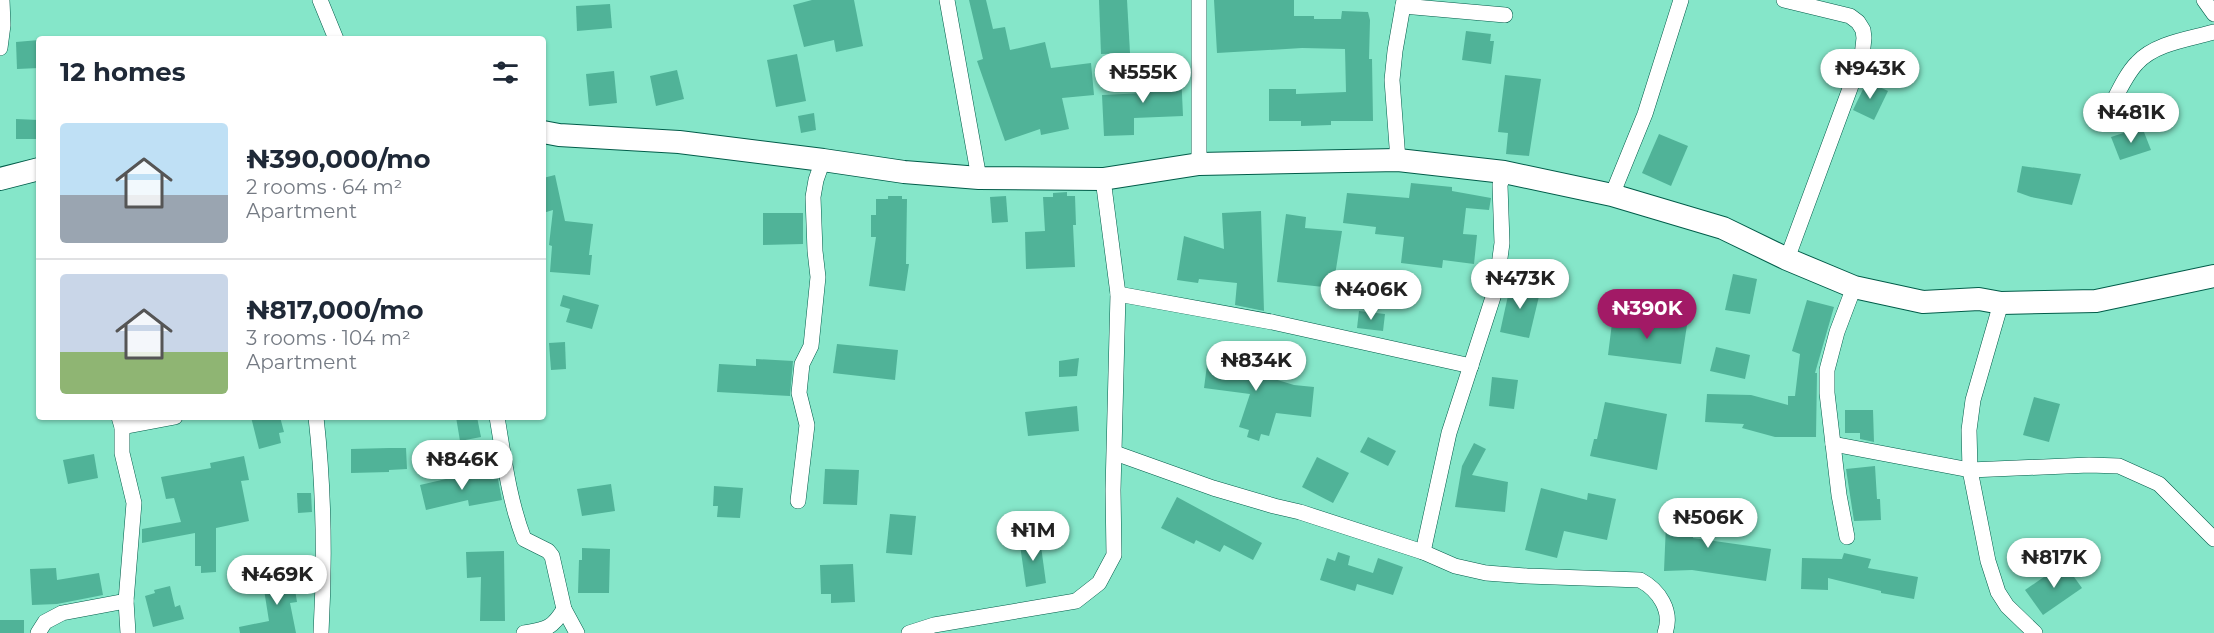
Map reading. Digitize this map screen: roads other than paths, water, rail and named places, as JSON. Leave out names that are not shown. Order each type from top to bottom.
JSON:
[{"type":"street","points":[[0,48],[3,0]]},
{"type":"street","points":[[320,0],[335,36]]},
{"type":"street","points":[[947,0],[979,178]]},
{"type":"street","points":[[1199,0],[1199,164]]},
{"type":"street","points":[[1612,195],[1645,114],[1681,0]]},
{"type":"street","points":[[1784,0],[1850,16],[1858,22],[1864,38],[1856,75],[1816,176],[1787,259]]},
{"type":"street","points":[[2204,0],[2214,14]]},
{"type":"street","points":[[1398,160],[1392,80],[1403,3],[1505,15]]},
{"type":"street","points":[[2104,119],[2136,64],[2145,56],[2164,47],[2214,32]]},
{"type":"street","points":[[546,133],[679,142],[904,172],[979,178],[1103,179],[1199,164],[1398,160],[1504,172],[1612,195],[1723,228],[1787,259],[1854,287],[1923,302],[1979,298],[2001,303],[2096,301],[2214,276]]},
{"type":"street","points":[[798,501],[807,425],[799,393],[802,364],[811,346],[818,278],[813,197],[816,180],[824,160]]},
{"type":"street","points":[[0,179],[36,170]]},
{"type":"street","points":[[1423,552],[1449,433],[1496,288],[1502,243],[1500,185],[1504,172]]},
{"type":"street","points":[[909,633],[934,625],[1076,602],[1099,583],[1114,555],[1118,294],[1103,179]]},
{"type":"street","points":[[1847,537],[1839,495],[1827,393],[1827,370],[1837,332],[1854,287]]},
{"type":"street","points":[[1118,294],[1272,322],[1471,366]]},
{"type":"street","points":[[2001,303],[1973,400],[1969,430],[1970,470],[1988,561],[1998,592],[2007,606],[2036,633]]},
{"type":"street","points":[[128,633],[126,601],[134,503],[122,453],[120,422],[142,420]]},
{"type":"street","points":[[316,420],[323,504],[324,570],[321,633]]},
{"type":"street","points":[[498,420],[519,527],[524,539],[548,551],[552,556],[564,609],[577,633]]},
{"type":"street","points":[[1833,444],[1970,470],[2089,465],[2119,466],[2159,484],[2214,539]]},
{"type":"street","points":[[1115,453],[1213,488],[1300,512],[1423,552],[1455,566],[1486,573],[1640,580],[1651,586],[1667,611],[1665,633]]},
{"type":"street","points":[[38,633],[45,622],[62,613],[126,601]]},
{"type":"street","points":[[524,633],[550,627],[557,621],[564,609]]}]
